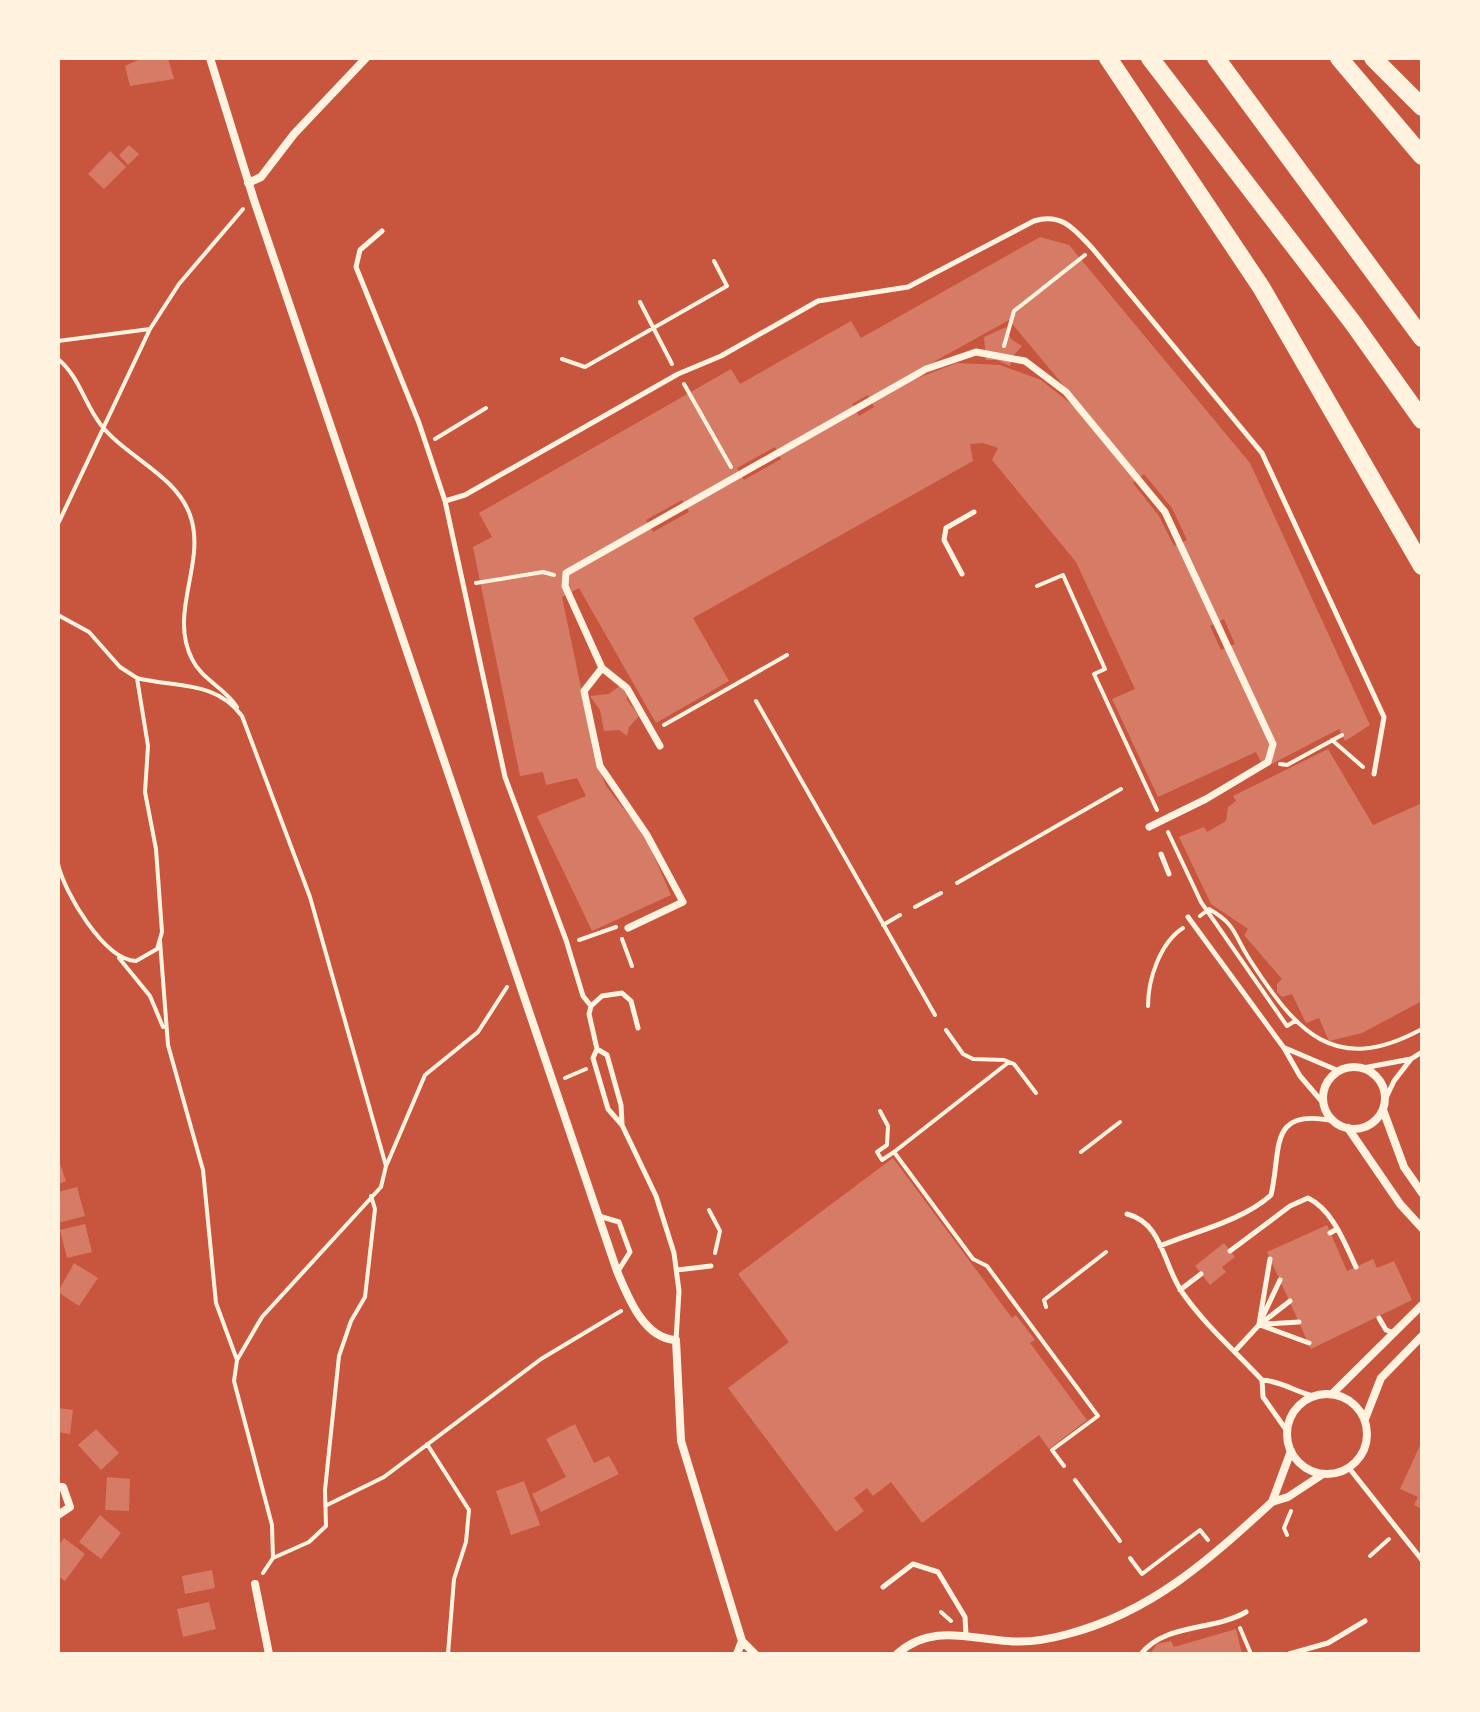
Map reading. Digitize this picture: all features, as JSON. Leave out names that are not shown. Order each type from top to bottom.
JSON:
[{"type":"highway","points":[[1108,58],[1261,287],[1422,566]]},
{"type":"highway","points":[[1150,58],[1353,323],[1422,420]]},
{"type":"highway","points":[[1216,58],[1422,338]]},
{"type":"highway","points":[[1339,58],[1422,156]]},
{"type":"highway","points":[[1373,58],[1422,107]]},
{"type":"street","points":[[210,58],[248,183],[617,1271],[632,1304],[657,1336],[676,1340],[681,1441],[742,1641],[755,1654]]},
{"type":"street","points":[[248,183],[261,177],[294,134],[366,58]]},
{"type":"street","points":[[660,746],[627,688],[602,668],[564,578],[597,554],[926,369],[976,352],[1001,356],[1025,361],[1066,392],[1165,512],[1273,744],[1268,762],[1149,827]]},
{"type":"street","points":[[602,668],[584,691],[600,766],[647,835],[683,902],[628,928]]},
{"type":"street","points":[[1422,1193],[1404,1167],[1383,1110],[1385,1100],[1377,1077],[1363,1068],[1339,1071],[1328,1082],[1324,1104],[1334,1121],[1348,1128],[1400,1204],[1422,1228]]},
{"type":"street","points":[[1348,1128],[1368,1126],[1383,1110]]},
{"type":"street","points":[[1332,1394],[1422,1305]]},
{"type":"street","points":[[897,1654],[920,1638],[966,1635],[1009,1641],[1066,1635],[1126,1614],[1179,1584],[1272,1502],[1288,1497],[1323,1474],[1349,1468],[1366,1445],[1365,1419],[1381,1378],[1422,1336]]},
{"type":"street","points":[[1323,1474],[1303,1466],[1291,1451],[1287,1431],[1293,1412],[1314,1396],[1332,1394],[1351,1401],[1365,1419]]},
{"type":"street","points":[[1272,1502],[1291,1451]]},
{"type":"street","points":[[58,1487],[63,1487],[70,1507],[58,1515]]},
{"type":"street","points":[[255,1584],[269,1654]]},
{"type":"street","points":[[737,1654],[742,1641]]},
{"type":"lane","points":[[445,501],[465,495],[678,374],[721,356],[818,301],[908,287],[1044,218],[1064,221],[1093,249],[1262,453],[1384,717],[1374,774]]},
{"type":"lane","points":[[382,231],[360,250],[356,267],[445,501],[505,777],[566,940],[583,996],[591,1006]]},
{"type":"lane","points":[[962,574],[944,540],[946,528],[974,512]]},
{"type":"lane","points":[[1161,854],[1169,874]]},
{"type":"lane","points":[[1188,917],[1284,1048],[1300,1076],[1324,1104]]},
{"type":"lane","points":[[638,1028],[631,1001],[622,993],[602,996],[591,1006],[589,1014],[597,1049],[593,1058],[608,1109],[622,1125],[656,1196],[677,1270],[676,1340]]},
{"type":"lane","points":[[1284,1048],[1339,1071]]},
{"type":"lane","points":[[597,1049],[607,1055],[621,1105],[622,1125]]},
{"type":"lane","points":[[1385,1100],[1394,1081],[1411,1059],[1422,1052]]},
{"type":"lane","points":[[1363,1068],[1411,1059]]},
{"type":"lane","points":[[1160,1246],[1246,1212],[1262,1202],[1271,1195],[1276,1148],[1284,1128],[1305,1116],[1334,1121]]},
{"type":"lane","points":[[1230,1251],[1302,1198],[1319,1205],[1337,1229],[1356,1267]]},
{"type":"lane","points":[[1127,1214],[1152,1229],[1180,1290],[1262,1380],[1263,1397],[1287,1431]]},
{"type":"lane","points":[[599,1216],[619,1222],[630,1252],[617,1271]]},
{"type":"lane","points":[[1330,1233],[1337,1229]]},
{"type":"lane","points":[[1339,1253],[1351,1257]]},
{"type":"lane","points":[[1259,1325],[1270,1259]]},
{"type":"lane","points":[[677,1270],[711,1266]]},
{"type":"lane","points":[[1180,1290],[1201,1274]]},
{"type":"lane","points":[[1259,1325],[1280,1280]]},
{"type":"lane","points":[[1235,1351],[1259,1325],[1290,1301]]},
{"type":"lane","points":[[1379,1318],[1386,1330],[1395,1333]]},
{"type":"lane","points":[[1259,1325],[1299,1322]]},
{"type":"lane","points":[[1259,1325],[1309,1343]]},
{"type":"lane","points":[[1262,1380],[1282,1381],[1297,1392],[1314,1396]]},
{"type":"lane","points":[[1349,1468],[1422,1560]]},
{"type":"lane","points":[[883,1587],[913,1564],[938,1572],[965,1617],[966,1635]]},
{"type":"lane","points":[[1141,1654],[1161,1637],[1233,1619],[1246,1612]]},
{"type":"lane","points":[[1289,1654],[1328,1643],[1365,1621]]},
{"type":"path","points":[[58,524],[150,329],[179,284],[229,222],[254,200]]},
{"type":"path","points":[[1001,356],[1014,311],[1093,249]]},
{"type":"path","points":[[562,359],[585,367],[727,286],[714,261]]},
{"type":"path","points":[[640,302],[668,357]]},
{"type":"path","points":[[58,341],[150,329]]},
{"type":"path","points":[[58,359],[69,370],[104,429],[165,480],[185,503],[195,539],[183,621],[187,648],[198,669],[224,691],[242,716],[310,897],[386,1166]]},
{"type":"path","points":[[681,379],[736,476]]},
{"type":"path","points":[[425,442],[486,408]]},
{"type":"path","points":[[464,586],[543,572],[564,578]]},
{"type":"path","points":[[1037,586],[1063,575],[1105,669],[1094,674],[1140,779],[1201,902],[1287,1026],[1295,1021]]},
{"type":"path","points":[[58,615],[89,632],[120,667],[137,678],[210,690],[229,701],[242,716]]},
{"type":"path","points":[[651,729],[666,725],[787,655]]},
{"type":"path","points":[[137,678],[148,746],[145,792],[156,849],[162,1010],[168,1045]]},
{"type":"path","points":[[744,680],[747,686]]},
{"type":"path","points":[[756,701],[935,1015]]},
{"type":"path","points":[[1268,762],[1287,765],[1342,735]]},
{"type":"path","points":[[1332,740],[1374,774]]},
{"type":"path","points":[[957,883],[1121,789]]},
{"type":"path","points":[[58,864],[83,916],[150,996],[168,1045],[203,1170],[216,1303],[237,1360]]},
{"type":"path","points":[[915,907],[941,893]]},
{"type":"path","points":[[1148,1006],[1150,985],[1169,938],[1209,909],[1230,921],[1251,962],[1295,1021],[1303,1031],[1324,1043],[1342,1047],[1377,1046],[1422,1029]]},
{"type":"path","points":[[883,925],[900,915]]},
{"type":"path","points":[[566,940],[580,940],[611,927],[628,928],[622,940],[632,966]]},
{"type":"path","points":[[117,956],[129,961],[143,959],[160,941]]},
{"type":"path","points":[[273,1558],[272,1525],[234,1381],[237,1360],[262,1317],[384,1181],[386,1166],[425,1075],[485,1023],[502,999],[515,967]]},
{"type":"path","points":[[946,1030],[963,1054],[973,1059],[1009,1062],[1036,1093]]},
{"type":"path","points":[[1416,1032],[1422,1042]]},
{"type":"path","points":[[880,1111],[888,1126],[887,1145],[877,1152],[882,1160],[1009,1062]]},
{"type":"path","points":[[554,1081],[587,1067]]},
{"type":"path","points":[[1081,1152],[1120,1122]]},
{"type":"path","points":[[894,1152],[973,1259],[987,1266],[1098,1416],[1052,1450],[1064,1466]]},
{"type":"path","points":[[255,1584],[273,1558],[309,1542],[326,1526],[339,1356],[351,1321],[365,1297],[375,1209],[371,1196]]},
{"type":"path","points":[[709,1210],[720,1231],[715,1253]]},
{"type":"path","points":[[1046,1307],[1044,1300],[1106,1252]]},
{"type":"path","points":[[327,1505],[384,1477],[541,1359],[632,1304]]},
{"type":"path","points":[[427,1444],[469,1510],[466,1542],[454,1579],[448,1654]]},
{"type":"path","points":[[1075,1480],[1120,1541]]},
{"type":"path","points":[[1287,1535],[1284,1528],[1295,1502]]},
{"type":"path","points":[[1130,1558],[1142,1574],[1200,1530],[1207,1538]]},
{"type":"path","points":[[1370,1556],[1391,1538]]},
{"type":"path","points":[[1228,1629],[1238,1626],[1248,1641],[1251,1654]]},
{"type":"path","points":[[1248,1641],[1254,1636]]},
{"type":"building","points":[[143,58],[168,58],[174,79],[130,86],[125,66]]},
{"type":"building","points":[[129,145],[139,154],[128,165],[119,155]]},
{"type":"building","points":[[110,151],[126,167],[104,189],[88,174]]},
{"type":"building","points":[[1040,237],[1069,245],[1250,463],[1370,725],[1345,741],[1339,729],[1264,768],[1256,752],[1158,797],[1112,699],[1135,689],[1076,562],[992,460],[998,448],[983,443],[970,444],[973,461],[693,618],[729,681],[656,723],[579,588],[562,597],[597,764],[606,786],[645,836],[671,895],[592,931],[537,816],[586,796],[577,778],[546,785],[543,772],[520,776],[473,547],[492,537],[479,513],[731,369],[740,384],[851,321],[861,338]],"holes":[[[1009,320],[1079,404],[1075,407],[1041,380],[1000,365],[957,363],[915,379],[912,374]],[[868,395],[874,407],[859,416],[852,404]],[[775,447],[781,459],[744,480],[737,468]],[[1144,474],[1172,508],[1187,540],[1174,546],[1159,516],[1133,483]],[[682,500],[689,512],[653,532],[646,520]],[[1224,619],[1235,644],[1221,650],[1210,626]]]},
{"type":"building","points":[[1006,327],[1011,339],[1022,346],[1013,356],[1010,366],[997,360],[986,360],[984,337]]},
{"type":"building","points":[[626,681],[627,700],[639,716],[629,727],[627,736],[619,730],[604,731],[600,710],[590,696],[609,694]]},
{"type":"building","points":[[1328,749],[1373,825],[1422,803],[1422,1001],[1362,1033],[1329,1041],[1319,1018],[1306,1023],[1292,994],[1282,997],[1277,992],[1277,984],[1282,979],[1244,935],[1248,929],[1211,904],[1179,837],[1204,827],[1207,832],[1226,821],[1228,807],[1236,801],[1233,796]]},
{"type":"building","points":[[58,1158],[66,1181],[58,1184]]},
{"type":"building","points":[[893,1158],[1012,1318],[1016,1315],[1035,1340],[1030,1343],[1087,1420],[1049,1449],[1039,1435],[922,1523],[891,1482],[873,1496],[867,1488],[854,1498],[864,1511],[836,1532],[728,1388],[789,1342],[738,1274]]},
{"type":"building","points":[[77,1187],[85,1216],[58,1223],[58,1192]]},
{"type":"building","points":[[85,1224],[92,1252],[67,1258],[60,1230]]},
{"type":"building","points":[[1327,1225],[1347,1271],[1373,1259],[1377,1268],[1394,1261],[1412,1300],[1311,1349],[1267,1252]]},
{"type":"building","points":[[1224,1243],[1235,1257],[1222,1267],[1226,1272],[1210,1285],[1195,1266]]},
{"type":"building","points":[[74,1263],[98,1278],[79,1306],[58,1292]]},
{"type":"building","points":[[58,1408],[73,1410],[70,1434],[58,1432]]},
{"type":"building","points":[[575,1424],[594,1463],[609,1456],[619,1474],[541,1512],[532,1494],[566,1477],[546,1439]]},
{"type":"building","points":[[96,1429],[119,1453],[101,1470],[78,1445]]},
{"type":"building","points":[[1422,1441],[1422,1509],[1414,1505],[1418,1497],[1400,1489]]},
{"type":"building","points":[[107,1477],[130,1479],[129,1511],[105,1510]]},
{"type":"building","points":[[524,1481],[540,1525],[511,1535],[496,1491]]},
{"type":"building","points":[[100,1515],[121,1533],[101,1559],[79,1542]]},
{"type":"building","points":[[64,1538],[85,1554],[65,1581],[58,1576],[58,1546]]},
{"type":"building","points":[[212,1570],[215,1588],[185,1594],[182,1576]]},
{"type":"building","points":[[209,1602],[216,1629],[183,1637],[177,1609]]},
{"type":"building","points":[[1236,1629],[1242,1654],[1150,1654],[1157,1644],[1171,1641],[1174,1647]]}]
